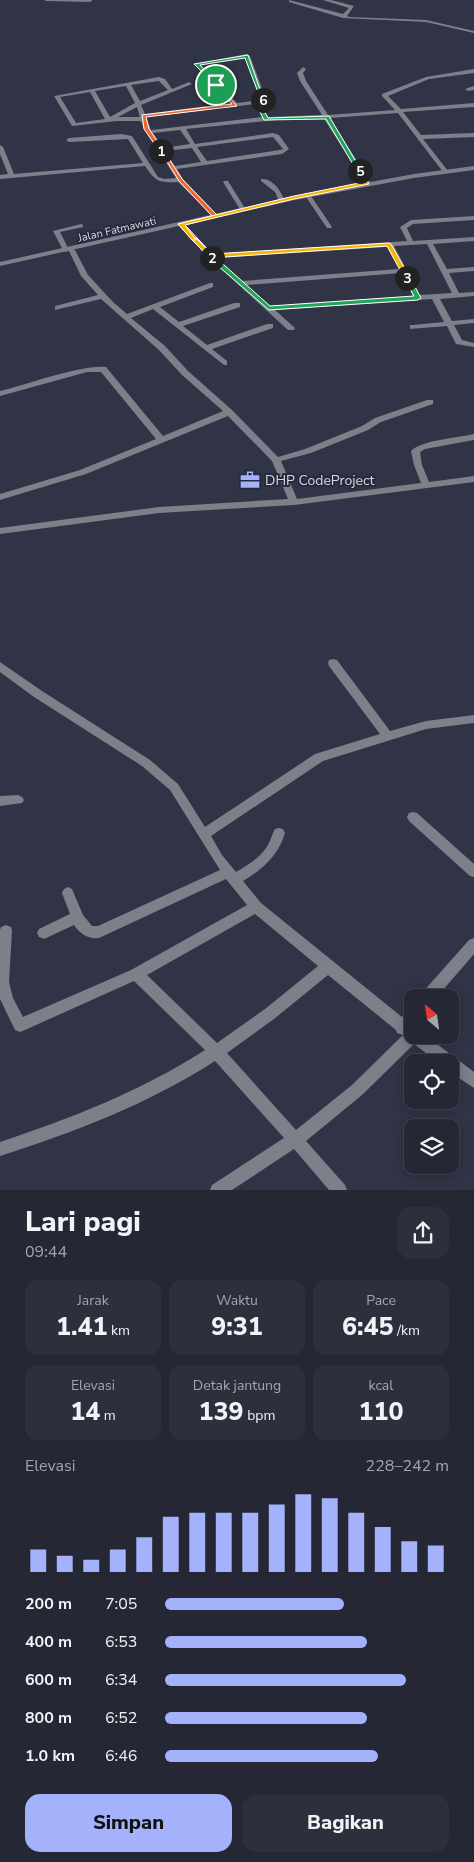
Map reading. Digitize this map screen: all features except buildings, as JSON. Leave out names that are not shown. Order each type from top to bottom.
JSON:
[{"type":"street","points":[[41,0],[90,1]]},
{"type":"street","points":[[325,0],[352,7],[343,17]]},
{"type":"street","points":[[291,1],[343,17],[426,21],[474,32]]},
{"type":"street","points":[[172,91],[159,78],[57,96],[72,124],[80,125],[264,102],[247,56],[196,64],[236,105]]},
{"type":"street","points":[[222,60],[228,67]]},
{"type":"street","points":[[303,69],[300,73],[301,78],[368,183]]},
{"type":"street","points":[[445,171],[400,112],[385,97],[385,94],[428,78],[474,72]]},
{"type":"street","points":[[128,84],[149,132],[160,150],[180,180],[215,216]]},
{"type":"street","points":[[109,120],[138,104],[189,84]]},
{"type":"street","points":[[92,90],[109,120]]},
{"type":"street","points":[[257,102],[266,119]]},
{"type":"street","points":[[149,132],[266,119],[327,117],[474,105]]},
{"type":"street","points":[[182,128],[205,163]]},
{"type":"street","points":[[160,150],[273,135],[277,136],[286,149],[282,152],[173,168]]},
{"type":"street","points":[[418,137],[474,135]]},
{"type":"street","points":[[69,140],[130,137],[159,179],[180,180]]},
{"type":"street","points":[[0,147],[12,176]]},
{"type":"street","points":[[0,177],[148,164]]},
{"type":"street","name":"Jalan Fatmawati","points":[[0,264],[69,251],[307,194],[474,168]]},
{"type":"street","points":[[263,180],[275,188],[282,200]]},
{"type":"street","points":[[226,182],[243,210]]},
{"type":"street","points":[[307,194],[329,226]]},
{"type":"street","points":[[410,243],[403,227],[411,222],[474,218]]},
{"type":"street","points":[[181,224],[210,256],[291,328]]},
{"type":"street","points":[[81,226],[56,231],[85,276],[103,296],[162,348],[185,373],[230,412],[276,460],[294,502]]},
{"type":"street","points":[[210,256],[474,239]]},
{"type":"street","points":[[429,242],[457,295]]},
{"type":"street","points":[[389,244],[418,298]]},
{"type":"street","points":[[445,272],[474,269]]},
{"type":"street","points":[[240,283],[403,271]]},
{"type":"street","points":[[126,317],[210,285]]},
{"type":"street","points":[[269,308],[474,294]]},
{"type":"street","points":[[58,308],[103,296]]},
{"type":"street","points":[[435,297],[460,342],[474,345]]},
{"type":"street","points":[[179,325],[237,305]]},
{"type":"street","points":[[154,306],[224,363]]},
{"type":"street","points":[[413,326],[474,321]]},
{"type":"street","points":[[207,348],[270,326]]},
{"type":"street","points":[[0,394],[87,370],[102,369],[162,440]]},
{"type":"street","points":[[276,460],[308,451],[365,428],[378,420],[430,402]]},
{"type":"street","points":[[0,497],[83,472],[230,412]]},
{"type":"street","points":[[426,485],[414,451],[422,447],[474,437]]},
{"type":"street","points":[[0,531],[159,510],[294,502],[474,479]]},
{"type":"street","points":[[333,663],[387,735]]},
{"type":"street","points":[[0,666],[38,694],[146,763],[174,787],[203,835],[256,906],[404,1030]]},
{"type":"street","points":[[203,835],[319,756],[426,724],[474,720]]},
{"type":"street","points":[[0,801],[18,800]]},
{"type":"street","points":[[413,817],[474,872]]},
{"type":"street","points":[[68,893],[77,917],[86,930],[92,933],[99,932],[256,866],[276,846],[279,833]]},
{"type":"street","points":[[6,931],[7,944],[1,981],[9,1006],[20,1025],[136,974],[256,906]]},
{"type":"street","points":[[44,933],[77,917]]},
{"type":"street","points":[[435,989],[474,944]]},
{"type":"street","points":[[0,1149],[52,1132],[122,1103],[165,1082],[216,1051],[282,1006],[328,967]]},
{"type":"street","points":[[136,974],[216,1051],[340,1190]]},
{"type":"street","points":[[217,1190],[296,1139],[357,1090],[404,1035]]},
{"type":"street","points":[[423,1044],[437,1054]]},
{"type":"street","points":[[459,1070],[474,1081]]},
{"type":"place","name":"DHP CodeProject","points":[[250,480]]},
{"type":"route","points":[[216,85],[196,64],[247,56],[264,102],[257,102],[266,119],[327,117],[332,128],[368,183],[181,224],[210,256],[389,244],[418,298],[269,308],[210,256],[181,224],[215,216],[180,180],[146,129],[143,116],[236,105],[216,85]]}]
